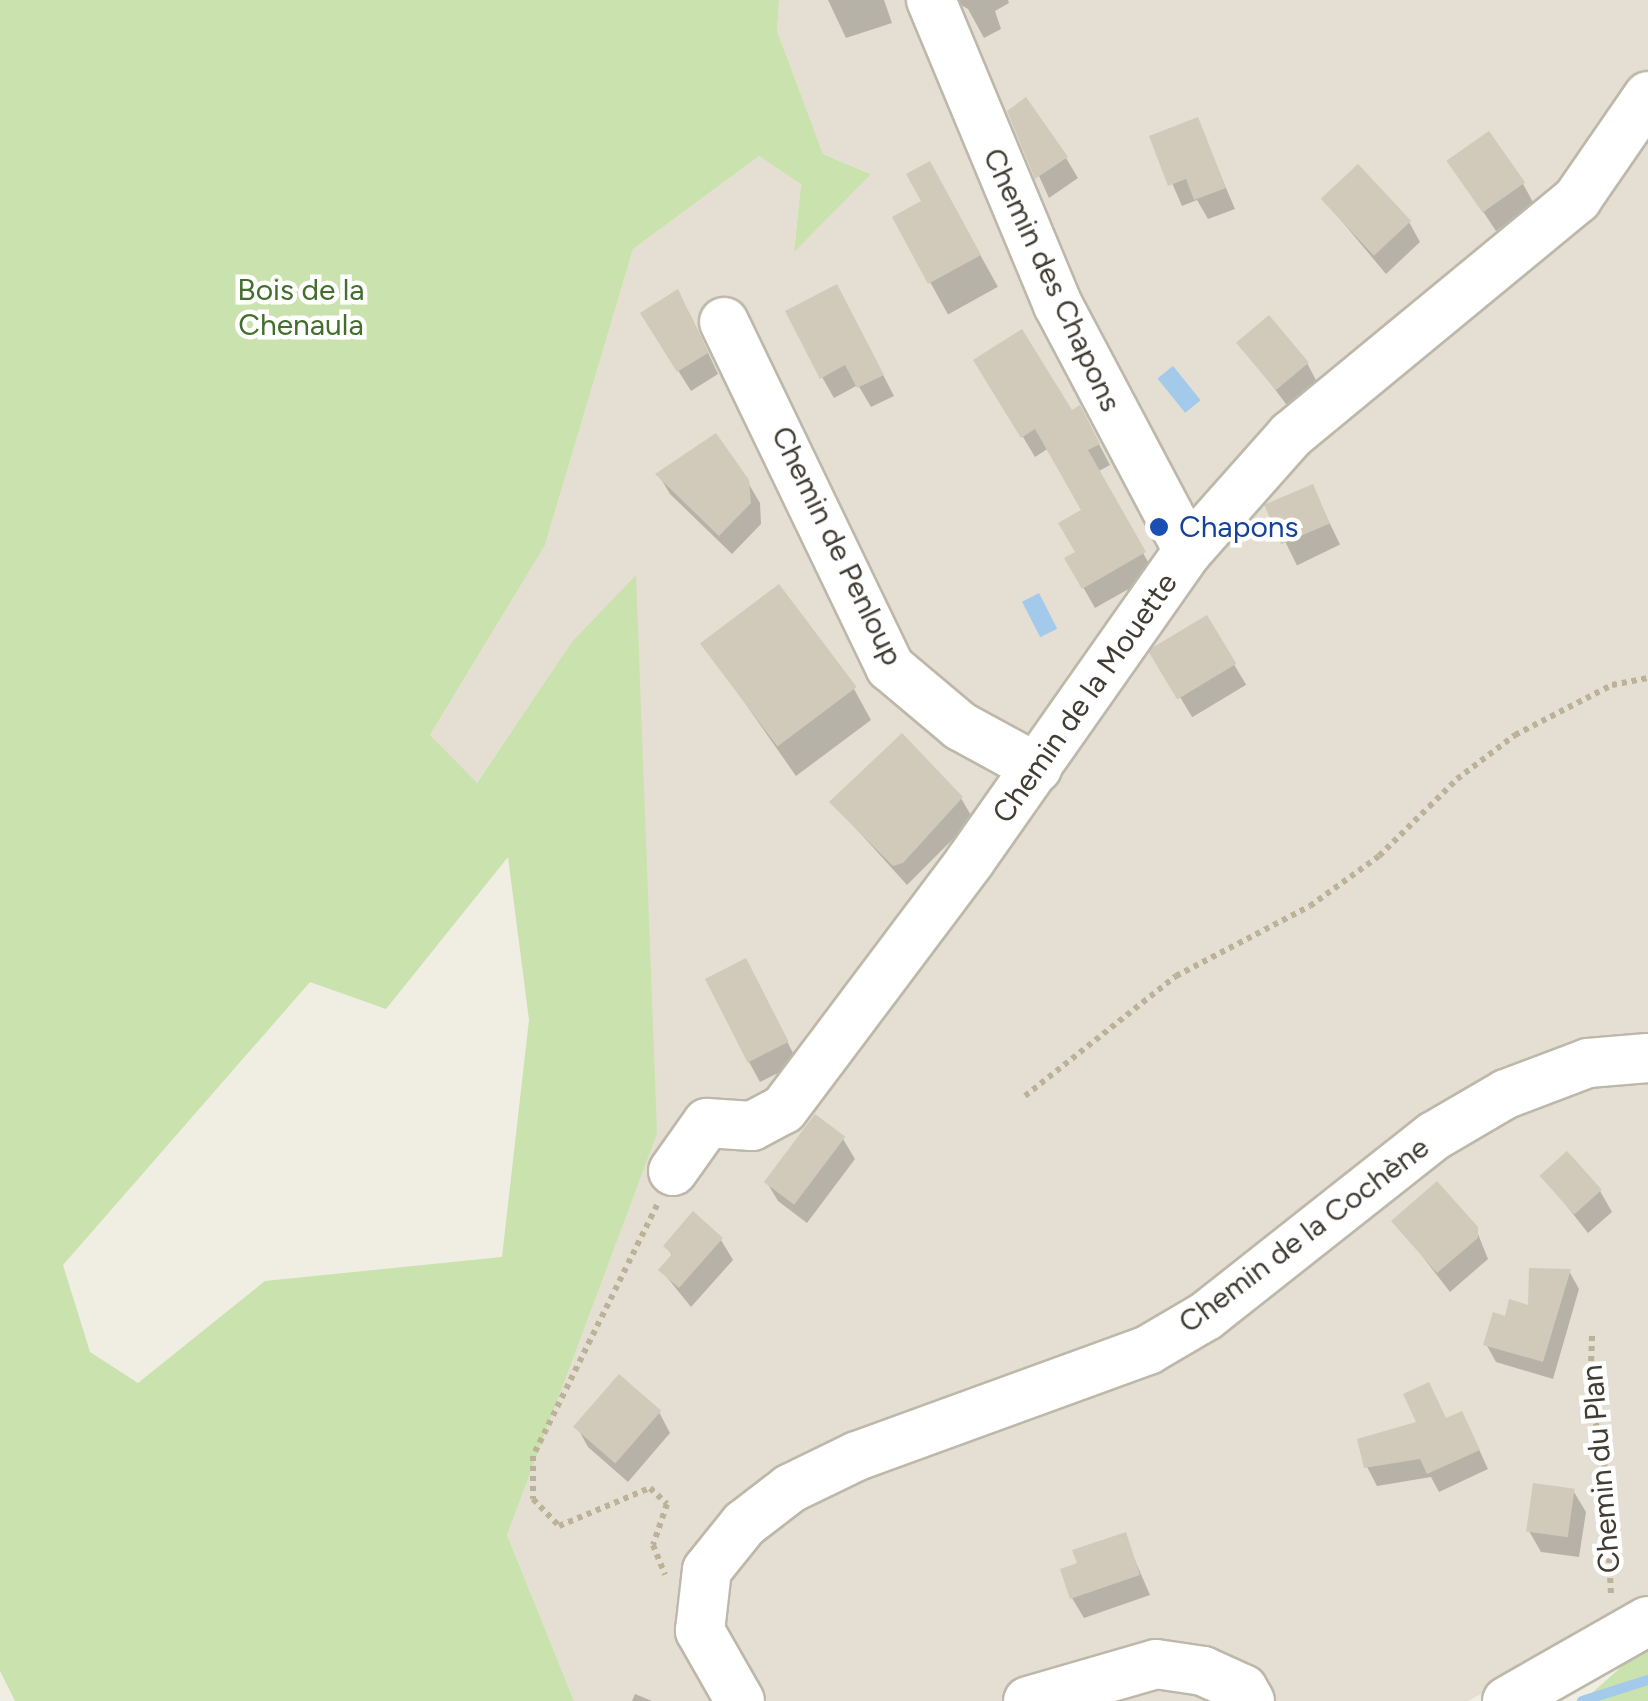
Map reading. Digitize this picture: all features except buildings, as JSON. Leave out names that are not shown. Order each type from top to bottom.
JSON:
[{"type":"street","name":"Chemin des Chapons","points":[[932,0],[1058,305],[1188,551]]},
{"type":"street","name":"Chemin de la Mouette","points":[[668,1182],[708,1123],[752,1126],[784,1109],[1037,768],[1188,551],[1291,435],[1576,199],[1648,96]]},
{"type":"street","name":"Chemin de Penloup","points":[[724,322],[890,667],[960,726],[1037,768]]},
{"type":"street","name":"Chemin de la Cochène","points":[[700,1631],[708,1570],[744,1524],[791,1488],[960,1418],[1148,1350],[1206,1316],[1434,1136],[1506,1094],[1588,1063],[1648,1058]]},
{"type":"street","points":[[1507,1701],[1630,1611]]},
{"type":"street","points":[[700,1631],[740,1701]]},
{"type":"street","points":[[1028,1701],[1156,1664],[1203,1671],[1243,1689],[1250,1701]]},
{"type":"path","points":[[1025,1096],[1176,976],[1310,906],[1380,856],[1456,779],[1515,735],[1612,685],[1648,678]]},
{"type":"path","points":[[668,1182],[533,1456],[533,1499],[560,1526],[650,1488],[667,1504],[654,1545],[667,1582],[700,1631]]},
{"type":"path","name":"Chemin du Plan","points":[[1592,1336],[1590,1394],[1630,1611]]},
{"type":"shaded area","points":[[779,0],[1648,0],[1648,1602],[1468,1701],[574,1701],[507,1535],[657,1134],[571,643],[476,784],[430,735],[545,545],[633,249],[759,156],[801,183],[794,250],[870,173],[823,154],[777,31]]},
{"type":"green space","name":"Bois de la Chenaula","points":[[0,0],[779,0],[777,31],[823,154],[871,174],[794,252],[801,184],[759,156],[633,249],[545,545],[430,735],[477,783],[571,643],[636,575],[657,1134],[507,1535],[574,1701],[15,1701],[0,1671]],"holes":[[[508,857],[529,1020],[502,1257],[265,1281],[138,1383],[90,1352],[63,1265],[310,982],[386,1009]]]},
{"type":"green space","points":[[1648,1643],[1648,1701],[1599,1701],[1592,1693]]},
{"type":"water","points":[[1173,366],[1201,400],[1185,413],[1157,379]]},
{"type":"water","points":[[1039,593],[1057,629],[1040,637],[1022,602]]},
{"type":"waterway","points":[[1582,1701],[1648,1680]]},
{"type":"place","name":"Chapons","points":[[1159,527]]}]
